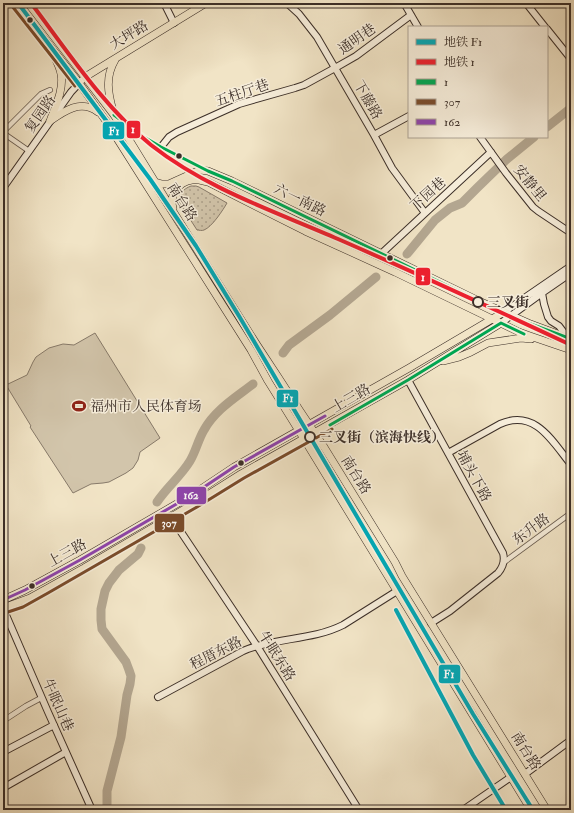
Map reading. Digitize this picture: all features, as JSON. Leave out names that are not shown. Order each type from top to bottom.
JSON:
[{"type":"main road","points":[[16,3],[79,83]]},
{"type":"main road","points":[[28,3],[85,77]]},
{"type":"main road","name":"大坪路","points":[[85,77],[206,3]]},
{"type":"main road","points":[[50,46],[59,68],[62,81],[59,98],[50,121]]},
{"type":"main road","points":[[114,116],[108,94],[108,82],[110,69],[115,59]]},
{"type":"main road","name":"南台路","points":[[85,77],[114,116],[257,345],[326,450],[547,810]]},
{"type":"main road","name":"南台路","points":[[79,83],[101,114],[251,350],[268,381],[531,810]]},
{"type":"main road","points":[[50,121],[66,111],[80,106],[94,109],[101,114]]},
{"type":"main road","name":"六一南路","points":[[155,182],[169,184],[200,170],[208,171],[232,181],[512,316],[570,338]]},
{"type":"main road","name":"六一南路","points":[[176,216],[172,199],[178,186],[191,180],[208,182],[305,231],[501,323],[530,336],[560,346]]},
{"type":"main road","name":"上三路","points":[[3,600],[25,590],[87,556],[192,495],[234,467],[504,312]]},
{"type":"main road","name":"上三路","points":[[3,608],[25,600],[46,589],[171,517],[241,474],[408,380],[501,323]]},
{"type":"main road","points":[[435,363],[459,357],[488,343],[525,338],[571,350]]},
{"type":"street","points":[[164,3],[174,23]]},
{"type":"street","name":"下藤路","points":[[287,3],[295,9],[317,37],[392,168],[425,213]]},
{"type":"street","points":[[404,3],[417,26]]},
{"type":"street","points":[[526,3],[544,26]]},
{"type":"street","name":"通明巷","points":[[335,68],[361,52],[411,15]]},
{"type":"street","points":[[550,38],[571,59]]},
{"type":"street","name":"五柱厅巷","points":[[161,147],[177,132],[227,109],[295,88],[335,68]]},
{"type":"street","name":"复园路","points":[[3,188],[71,92],[85,77]]},
{"type":"street","points":[[29,151],[3,132],[41,94],[50,90]]},
{"type":"street","points":[[374,135],[408,117]]},
{"type":"street","name":"安静里","points":[[481,138],[506,173],[538,211],[571,233]]},
{"type":"street","name":"下园巷","points":[[381,254],[491,152]]},
{"type":"street","points":[[504,312],[571,266]]},
{"type":"street","points":[[501,323],[571,274]]},
{"type":"street","points":[[542,293],[548,317],[551,322],[559,326],[570,338]]},
{"type":"street","name":"埔头下路","points":[[408,380],[503,553],[504,563]]},
{"type":"street","points":[[448,454],[500,424],[518,420],[533,424],[544,431],[568,462]]},
{"type":"street","name":"东升路","points":[[504,563],[571,513]]},
{"type":"street","name":"牛眠东路","points":[[171,517],[257,646],[359,810]]},
{"type":"street","points":[[431,623],[498,573],[504,563]]},
{"type":"street","name":"程厝东路","points":[[158,696],[243,651],[257,646],[317,635],[334,629],[343,625],[397,591]]},
{"type":"street","name":"牛眠山巷","points":[[3,608],[41,698],[92,810]]},
{"type":"street","points":[[3,721],[41,698]]},
{"type":"street","points":[[3,752],[54,725]]},
{"type":"street","points":[[525,774],[571,740]]},
{"type":"street","points":[[3,788],[66,752]]},
{"type":"street","points":[[463,810],[510,777]]},
{"type":"shaded area","points":[[191,186],[199,187],[227,203],[214,222],[203,230],[197,230],[179,202],[182,192]]},
{"type":"shaded area","name":"福州市人民体育场","points":[[95,333],[160,438],[140,452],[138,460],[133,468],[126,473],[109,482],[91,484],[73,493],[30,427],[31,426],[6,385],[27,375],[36,357],[49,348],[63,344],[74,345]]},
{"type":"waterway","points":[[548,126],[571,108]]},
{"type":"waterway","points":[[407,254],[435,220],[450,208],[462,203],[507,159],[533,138]]},
{"type":"waterway","points":[[283,353],[289,345],[330,315],[376,277]]},
{"type":"waterway","points":[[157,502],[178,477],[192,457],[202,434],[214,416],[253,384]]},
{"type":"waterway","points":[[107,810],[107,791],[121,737],[131,676],[126,662],[102,629],[101,609],[105,591],[109,583],[119,570],[138,554],[141,548]]},
{"type":"metro line","name":"F1","points":[[18,3],[150,179],[196,246],[239,316],[473,714],[533,810]]},
{"type":"metro line","name":"1","points":[[31,3],[87,78],[117,113],[151,145],[172,161],[218,187],[265,209],[338,239],[571,345]]},
{"type":"metro line","name":"F1","points":[[396,610],[473,755],[506,810]]},
{"type":"transit line","name":"1","points":[[16,3],[79,83]]},
{"type":"transit line","name":"307","points":[[12,6],[75,86]]},
{"type":"transit line","name":"1","points":[[114,115],[144,137],[208,171],[232,181],[481,302],[528,323],[571,339]]},
{"type":"transit line","name":"1","points":[[330,425],[408,380],[501,323],[524,334]]},
{"type":"transit line","name":"162","points":[[3,600],[25,590],[80,560],[192,495],[234,467],[325,416]]},
{"type":"transit line","name":"307","points":[[5,613],[23,607],[48,593],[197,507],[244,478],[332,429]]},
{"type":"place","name":"三叉街","points":[[478,302]]},
{"type":"place","name":"福州市人民体育场","points":[[79,406]]},
{"type":"place","name":"三叉街（滨海快线）","points":[[310,437]]}]
